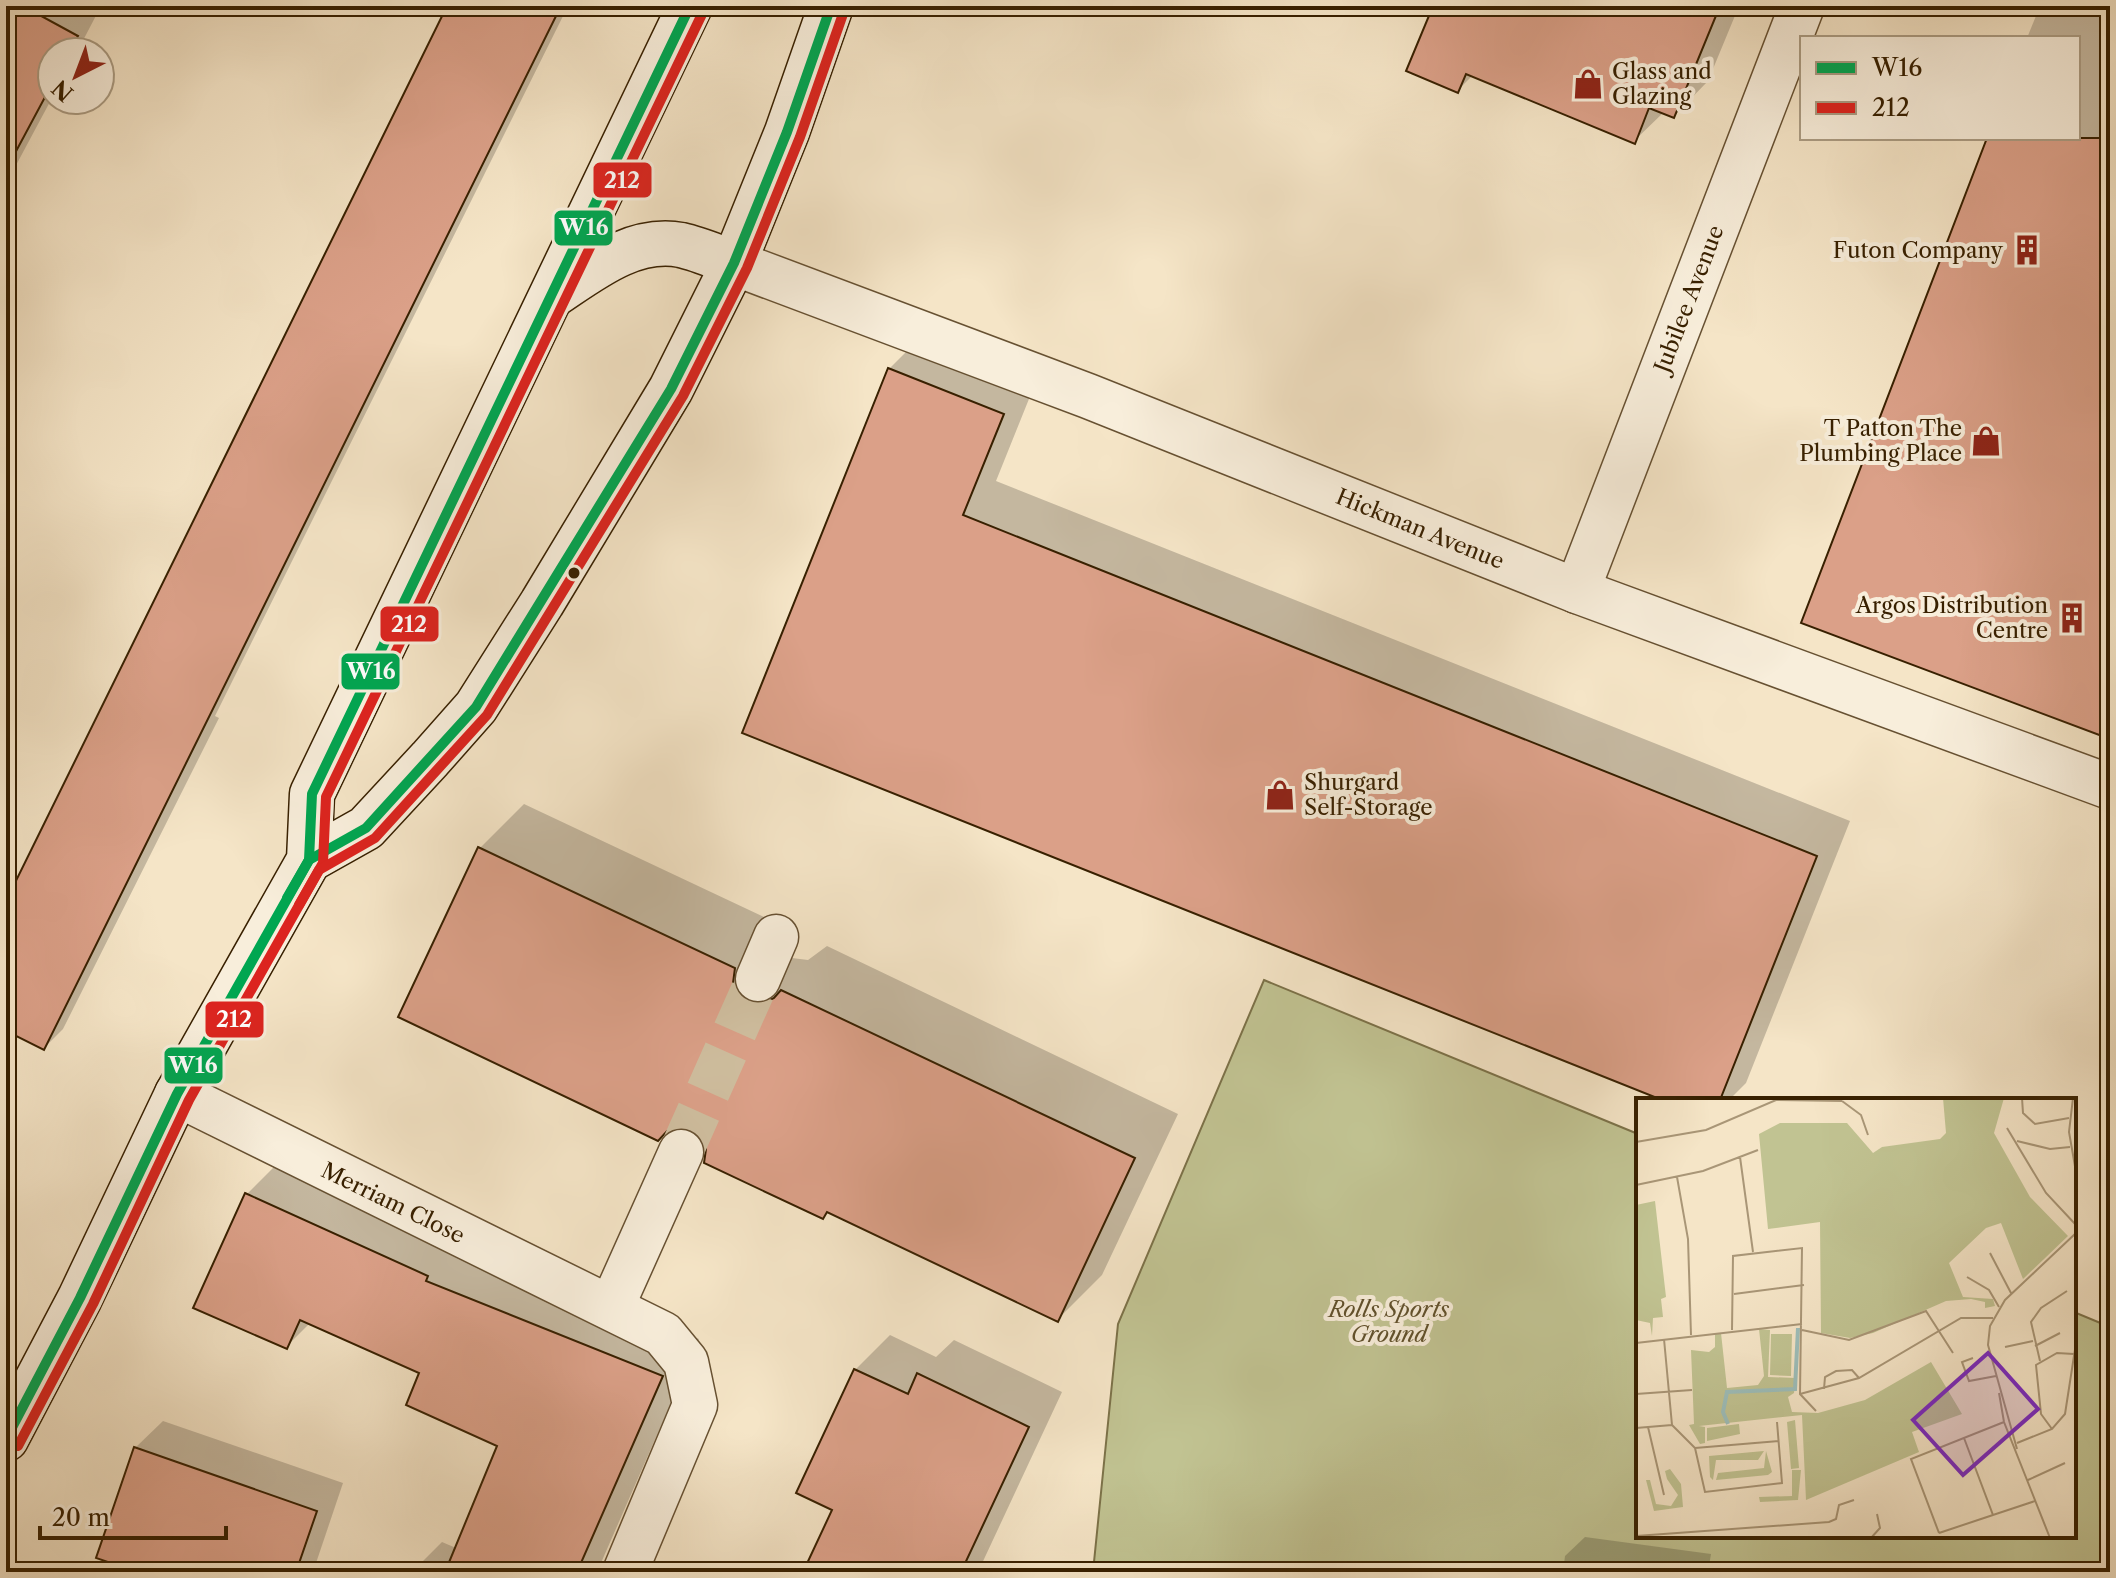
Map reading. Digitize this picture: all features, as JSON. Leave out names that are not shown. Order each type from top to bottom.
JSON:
[{"type":"street","points":[[6,1439],[80,1298],[177,1094],[309,860],[312,794],[690,6]]},
{"type":"street","points":[[309,860],[366,828],[476,707],[671,389],[734,263],[787,132],[831,6]]},
{"type":"street","name":"Jubilee Avenue","points":[[1577,591],[1802,6]]},
{"type":"street","name":"Hickman Avenue","points":[[550,298],[613,256],[656,244],[680,245],[1088,396],[1577,591],[2110,787]]},
{"type":"street","points":[[758,979],[776,937]]},
{"type":"street","name":"Merriam Close","points":[[177,1094],[447,1229],[612,1306],[663,1334],[686,1362],[695,1405],[625,1572]]},
{"type":"street","points":[[612,1306],[681,1152]]},
{"type":"green space","name":"Rolls Sports Ground","points":[[1264,980],[1636,1133],[1636,1538],[2076,1538],[2076,1313],[2110,1327],[2110,1572],[1093,1572],[1118,1324]]},
{"type":"building","points":[[6,6],[23,6],[78,36],[36,36],[36,114],[6,170]]},
{"type":"building","points":[[447,6],[561,6],[44,1050],[6,1031],[6,901]]},
{"type":"building","name":"Glass and Glazing","points":[[1433,6],[1720,6],[1674,118],[1649,108],[1635,144],[1466,74],[1458,93],[1406,71]]},
{"type":"building","points":[[2110,138],[2110,739],[1801,623],[1986,140]]},
{"type":"building","name":"Shurgard Self-Storage","points":[[888,368],[1004,414],[963,515],[1817,856],[1721,1098],[1657,1098],[742,733]]},
{"type":"building","points":[[478,847],[735,968],[733,983],[747,1002],[762,1004],[781,990],[1135,1158],[1058,1322],[827,1212],[823,1219],[704,1163],[706,1149],[702,1138],[692,1130],[678,1127],[667,1131],[658,1141],[398,1017]]},
{"type":"building","points":[[245,1193],[428,1276],[426,1281],[663,1376],[577,1572],[445,1572],[497,1446],[406,1405],[419,1373],[300,1320],[287,1349],[193,1308]]},
{"type":"building","points":[[854,1369],[908,1394],[917,1373],[1029,1427],[961,1572],[803,1572],[832,1510],[796,1493]]},
{"type":"building","points":[[134,1447],[317,1511],[296,1572],[137,1572],[96,1558]]},
{"type":"tunnel","points":[[681,1152],[758,979]]},
{"type":"transit line","name":"W16","points":[[287,898],[309,860],[312,794],[690,6]]},
{"type":"transit line","name":"W16","points":[[6,1439],[80,1298],[177,1094],[309,860],[366,828],[476,707],[671,389],[734,263],[787,132],[831,6]]},
{"type":"transit line","name":"212","points":[[18,1446],[93,1304],[189,1100],[319,870],[375,838],[487,715],[683,396],[747,268],[800,137],[844,11]]},
{"type":"transit line","name":"212","points":[[299,905],[323,863],[326,797],[703,12]]},
{"type":"place","name":"Glass and Glazing","points":[[1588,84]]},
{"type":"place","name":"Futon Company","points":[[2027,250]]},
{"type":"place","name":"T Patton The Plumbing Place","points":[[1986,441]]},
{"type":"place","name":"Argos Distribution Centre","points":[[2072,618]]},
{"type":"place","name":"Shurgard Self-Storage","points":[[1280,795]]}]
